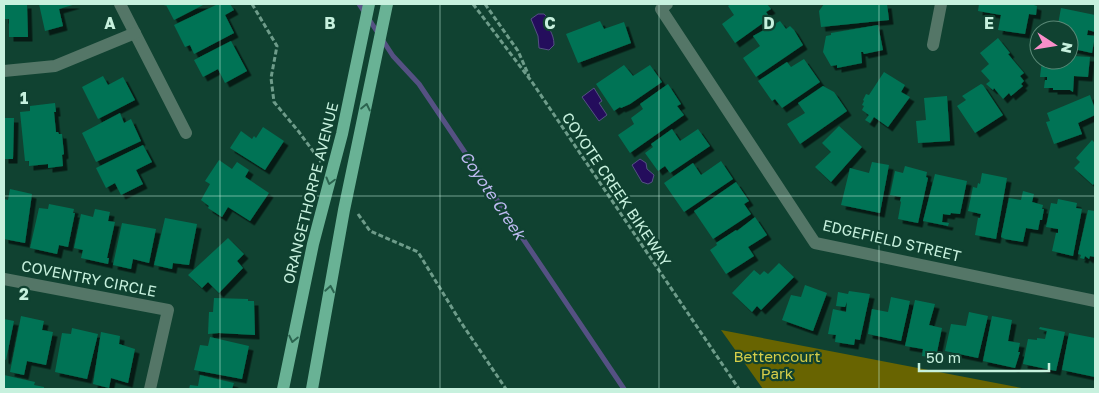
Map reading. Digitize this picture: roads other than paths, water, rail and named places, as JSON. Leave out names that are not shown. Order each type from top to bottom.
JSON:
[{"type":"main road","name":"ORANGETHORPE AVENUE","points":[[283,389],[313,244],[342,134],[369,4]]},
{"type":"main road","points":[[312,389],[347,198],[387,4]]},
{"type":"street","points":[[120,4],[186,133]]},
{"type":"street","name":"EDGEFIELD STREET","points":[[666,4],[661,9],[815,242],[1095,301]]},
{"type":"street","points":[[933,45],[941,4]]},
{"type":"street","points":[[4,71],[55,66],[135,33]]},
{"type":"street","name":"COVENTRY CIRCLE","points":[[4,279],[168,310],[150,389]]},
{"type":"waterway","name":"Coyote Creek","points":[[359,4],[393,56],[419,84],[624,389]]},
{"type":"park label","name":"Bettencourt Park","points":[[777,364]]}]
